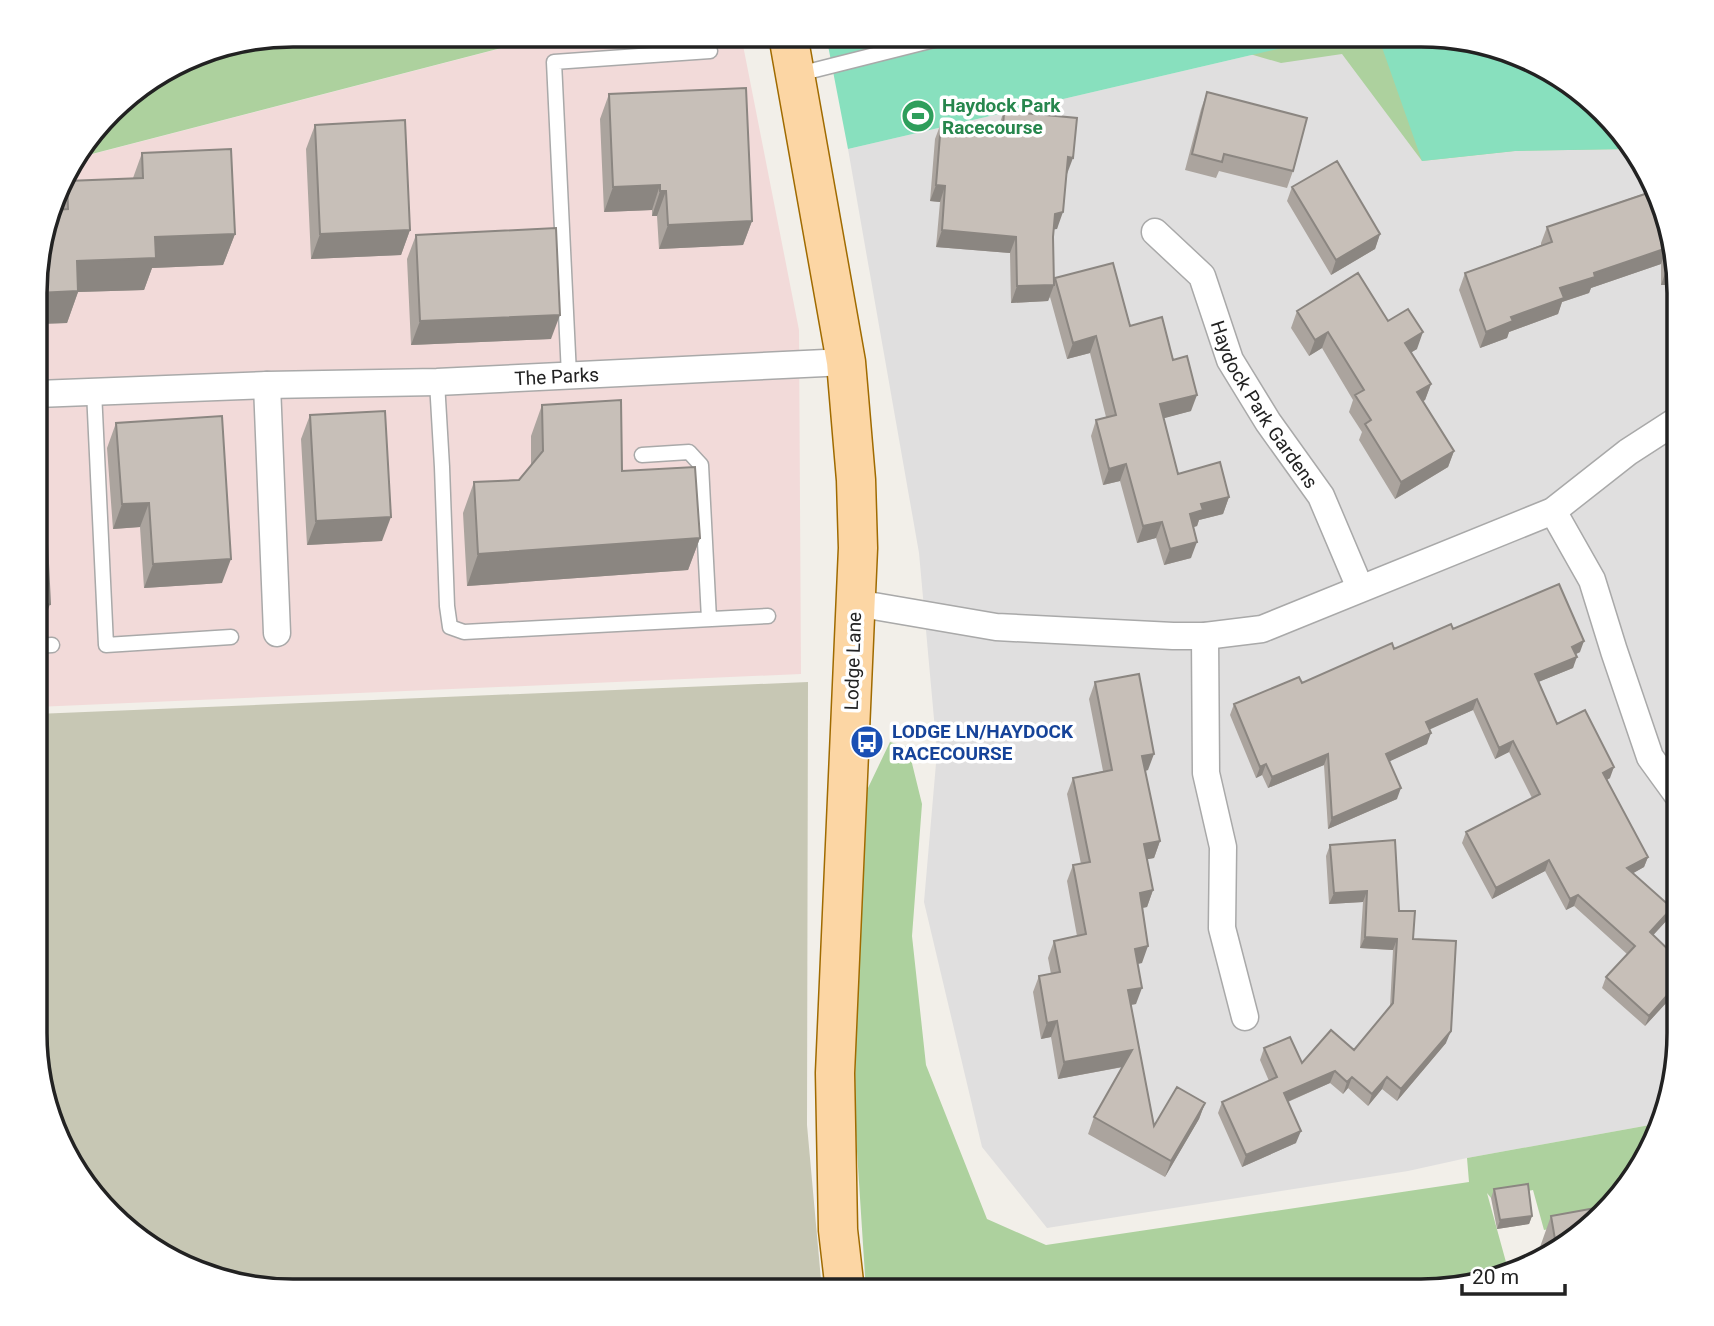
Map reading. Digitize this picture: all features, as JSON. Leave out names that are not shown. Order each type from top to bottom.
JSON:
[{"type":"main road","name":"Lodge Lane","points":[[790,47],[846,362],[856,480],[858,548],[835,1073],[838,1230],[844,1278]]},
{"type":"street","name":"Haydock Park Gardens","points":[[1155,232],[1202,276],[1230,360],[1268,422],[1321,496],[1360,588]]},
{"type":"street","name":"The Parks","points":[[47,393],[437,382],[846,362]]},
{"type":"street","points":[[267,385],[277,633]]},
{"type":"street","points":[[856,603],[996,627],[1173,636],[1205,636],[1262,629],[1553,511],[1628,452],[1667,427]]},
{"type":"street","points":[[1553,511],[1592,580],[1650,757],[1666,780]]},
{"type":"street","points":[[1205,636],[1206,773],[1223,847],[1222,928],[1245,1017]]},
{"type":"lane","points":[[795,75],[904,48]]},
{"type":"lane","points":[[569,376],[554,62],[710,51]]},
{"type":"lane","points":[[437,382],[450,627],[464,632],[768,616]]},
{"type":"lane","points":[[94,391],[106,645],[232,637]]},
{"type":"lane","points":[[642,455],[690,452],[701,465],[709,619]]},
{"type":"lane","points":[[47,645],[52,645]]},
{"type":"shaded area","points":[[505,47],[743,47],[799,330],[801,674],[48,707],[49,261],[60,214],[80,170],[91,155]]},
{"type":"shaded area","points":[[1283,48],[1347,48],[1422,161],[1515,151],[1620,149],[1634,170],[1654,214],[1665,261],[1667,294],[1666,1049],[1662,1081],[1649,1125],[1408,1171],[1047,1228],[982,1147],[924,902],[937,752],[919,553],[848,149]]},
{"type":"shaded area","points":[[808,682],[807,1125],[821,1278],[261,1277],[199,1260],[170,1246],[144,1228],[108,1195],[80,1156],[60,1112],[49,1065],[48,714]]},
{"type":"green space","points":[[294,47],[505,47],[91,154],[119,119],[144,98],[170,80],[214,60],[261,49]]},
{"type":"green space","name":"Haydock Park Racecourse","points":[[828,47],[1283,48],[848,149]]},
{"type":"green space","points":[[1238,48],[1437,48],[1469,52],[1500,60],[1544,80],[1583,108],[1620,149],[1515,151],[1422,161],[1342,54],[1281,63],[1243,52]]},
{"type":"green space","points":[[1382,48],[1453,49],[1515,66],[1544,80],[1583,108],[1620,149],[1515,151],[1422,161]]},
{"type":"green space","points":[[890,742],[908,747],[922,804],[912,936],[926,1065],[987,1219],[1046,1245],[1469,1182],[1467,1158],[1649,1125],[1634,1156],[1616,1182],[1595,1207],[1575,1224],[1544,1230],[1533,1190],[1491,1198],[1487,1193],[1506,1263],[1469,1274],[1420,1279],[865,1279],[855,1120],[856,813]]},
{"type":"building","points":[[746,88],[752,221],[668,225],[666,191],[660,191],[660,185],[613,187],[609,94]]},
{"type":"building","points":[[1207,92],[1307,118],[1293,171],[1224,154],[1222,162],[1192,154]]},
{"type":"building","points":[[1004,111],[1077,118],[1073,158],[1068,157],[1063,212],[1055,214],[1054,285],[1017,286],[1016,237],[942,230],[945,186],[936,185],[941,123],[1003,129]]},
{"type":"building","points":[[405,120],[410,230],[320,234],[315,125]]},
{"type":"building","points":[[231,149],[235,234],[155,237],[156,258],[77,261],[78,291],[47,293],[52,245],[62,209],[68,209],[68,196],[75,181],[143,178],[142,153]]},
{"type":"building","points":[[1337,161],[1380,234],[1336,260],[1292,187]]},
{"type":"building","points":[[1645,194],[1654,214],[1663,249],[1594,273],[1595,277],[1560,288],[1564,298],[1511,317],[1513,321],[1486,332],[1465,273],[1552,242],[1547,227]]},
{"type":"building","points":[[556,228],[560,315],[420,321],[416,235]]},
{"type":"building","points":[[1113,263],[1130,326],[1162,317],[1173,360],[1187,356],[1197,395],[1160,404],[1178,474],[1220,462],[1229,497],[1201,504],[1203,510],[1190,514],[1197,542],[1170,549],[1162,522],[1143,526],[1126,464],[1109,469],[1096,420],[1116,415],[1096,336],[1073,343],[1055,278]]},
{"type":"building","points":[[1358,273],[1388,321],[1408,309],[1423,332],[1405,343],[1431,384],[1417,392],[1454,451],[1401,482],[1365,424],[1371,420],[1355,395],[1364,390],[1328,332],[1315,340],[1297,311]]},
{"type":"building","points":[[621,400],[622,471],[695,467],[700,538],[478,554],[474,482],[519,480],[543,451],[542,405]]},
{"type":"building","points":[[385,411],[391,517],[316,521],[310,415]]},
{"type":"building","points":[[222,416],[231,559],[153,564],[149,503],[122,504],[116,423]]},
{"type":"building","points":[[47,550],[50,604],[47,604]]},
{"type":"building","points":[[1559,584],[1584,641],[1572,647],[1577,657],[1535,674],[1557,724],[1585,710],[1614,767],[1603,773],[1648,857],[1627,868],[1666,903],[1666,914],[1650,932],[1666,948],[1666,997],[1649,1016],[1606,977],[1635,946],[1578,895],[1570,899],[1549,860],[1496,888],[1466,832],[1540,794],[1513,741],[1499,748],[1477,699],[1426,722],[1431,733],[1386,754],[1401,788],[1332,818],[1328,754],[1272,777],[1266,764],[1260,767],[1234,704],[1299,677],[1302,683],[1392,643],[1394,649],[1451,624],[1453,629]]},
{"type":"building","points":[[1139,674],[1154,754],[1142,756],[1160,841],[1144,844],[1153,890],[1140,893],[1148,946],[1135,949],[1142,988],[1128,990],[1154,1126],[1177,1087],[1205,1103],[1171,1161],[1094,1117],[1132,1050],[1064,1062],[1057,1021],[1047,1023],[1039,976],[1060,972],[1054,941],[1086,934],[1073,865],[1090,862],[1073,778],[1112,770],[1095,682]]},
{"type":"building","points":[[1395,840],[1399,911],[1415,911],[1413,939],[1456,941],[1451,1031],[1401,1089],[1387,1077],[1372,1094],[1352,1077],[1347,1082],[1335,1071],[1284,1093],[1301,1131],[1246,1155],[1222,1102],[1277,1077],[1264,1048],[1290,1037],[1302,1063],[1331,1030],[1354,1050],[1393,1003],[1397,939],[1365,937],[1367,891],[1334,893],[1330,845]]},
{"type":"building","points":[[1528,1184],[1532,1216],[1500,1220],[1494,1189]]},
{"type":"building","points":[[1594,1208],[1555,1238],[1551,1216]]},
{"type":"place","name":"Haydock Park Racecourse","points":[[918,116]]},
{"type":"place","name":"LODGE LN/HAYDOCK RACECOURSE","points":[[867,742]]}]
